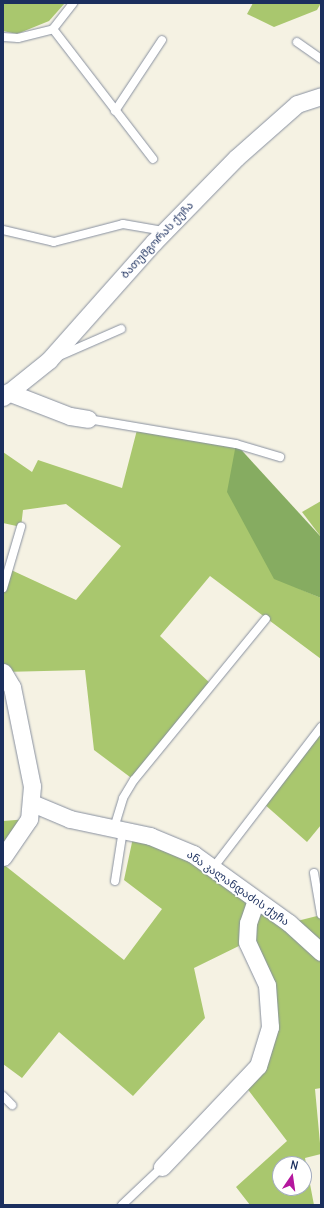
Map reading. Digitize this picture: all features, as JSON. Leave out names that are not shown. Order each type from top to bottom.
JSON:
[{"type":"street","name":"ბათუმგორას ქუჩა","points":[[6,395],[49,360],[164,231],[236,158],[297,104],[321,96]]},
{"type":"street","points":[[6,395],[70,416],[88,419]]},
{"type":"street","points":[[3,672],[12,687],[32,786],[32,803],[28,819],[3,857]]},
{"type":"street","name":"ანა კალანდაძის ქუჩა","points":[[32,803],[70,819],[119,829],[193,854],[256,900],[321,952]]},
{"type":"street","points":[[162,1167],[258,1066],[270,1027],[267,985],[247,942],[248,923],[256,900]]},
{"type":"lane","points":[[3,37],[18,38],[53,30],[73,3]]},
{"type":"lane","points":[[53,30],[153,159]]},
{"type":"lane","points":[[116,111],[162,40]]},
{"type":"lane","points":[[297,42],[321,59]]},
{"type":"lane","points":[[3,230],[54,242],[123,224],[164,231]]},
{"type":"lane","points":[[49,360],[121,329]]},
{"type":"lane","points":[[88,419],[236,444],[280,457]]},
{"type":"lane","points":[[3,588],[21,527]]},
{"type":"lane","points":[[115,881],[123,798],[134,780],[266,619]]},
{"type":"lane","points":[[213,868],[321,727]]},
{"type":"lane","points":[[314,873],[321,914]]},
{"type":"lane","points":[[3,1096],[12,1105]]},
{"type":"lane","points":[[122,1205],[162,1167]]},
{"type":"green space","points":[[3,3],[65,3],[49,21],[17,34],[3,31]]},
{"type":"green space","points":[[253,3],[321,3],[317,10],[274,27],[247,14]]},
{"type":"green space","points":[[138,426],[236,444],[300,589],[321,598],[321,659],[210,576],[160,636],[212,685],[134,780],[94,750],[85,670],[3,672],[3,588],[9,569],[76,600],[121,546],[66,504],[23,510],[21,527],[3,523],[3,452],[32,472],[38,460],[122,488]]},
{"type":"green space","points":[[236,444],[321,537],[321,598],[274,579],[227,492]]},
{"type":"green space","points":[[321,501],[321,537],[302,512]]},
{"type":"green space","points":[[321,727],[321,825],[307,842],[263,803]]},
{"type":"green space","points":[[29,819],[3,857],[3,821]]},
{"type":"green space","points":[[134,833],[150,836],[289,923],[321,915],[321,1088],[315,1089],[321,1154],[312,1156],[272,1156],[272,1196],[312,1196],[312,1195],[314,1205],[250,1205],[236,1187],[287,1141],[243,1083],[270,1027],[247,942],[194,968],[205,1018],[133,1096],[59,1032],[22,1078],[3,1064],[3,864],[124,960],[162,909],[124,880]]}]
